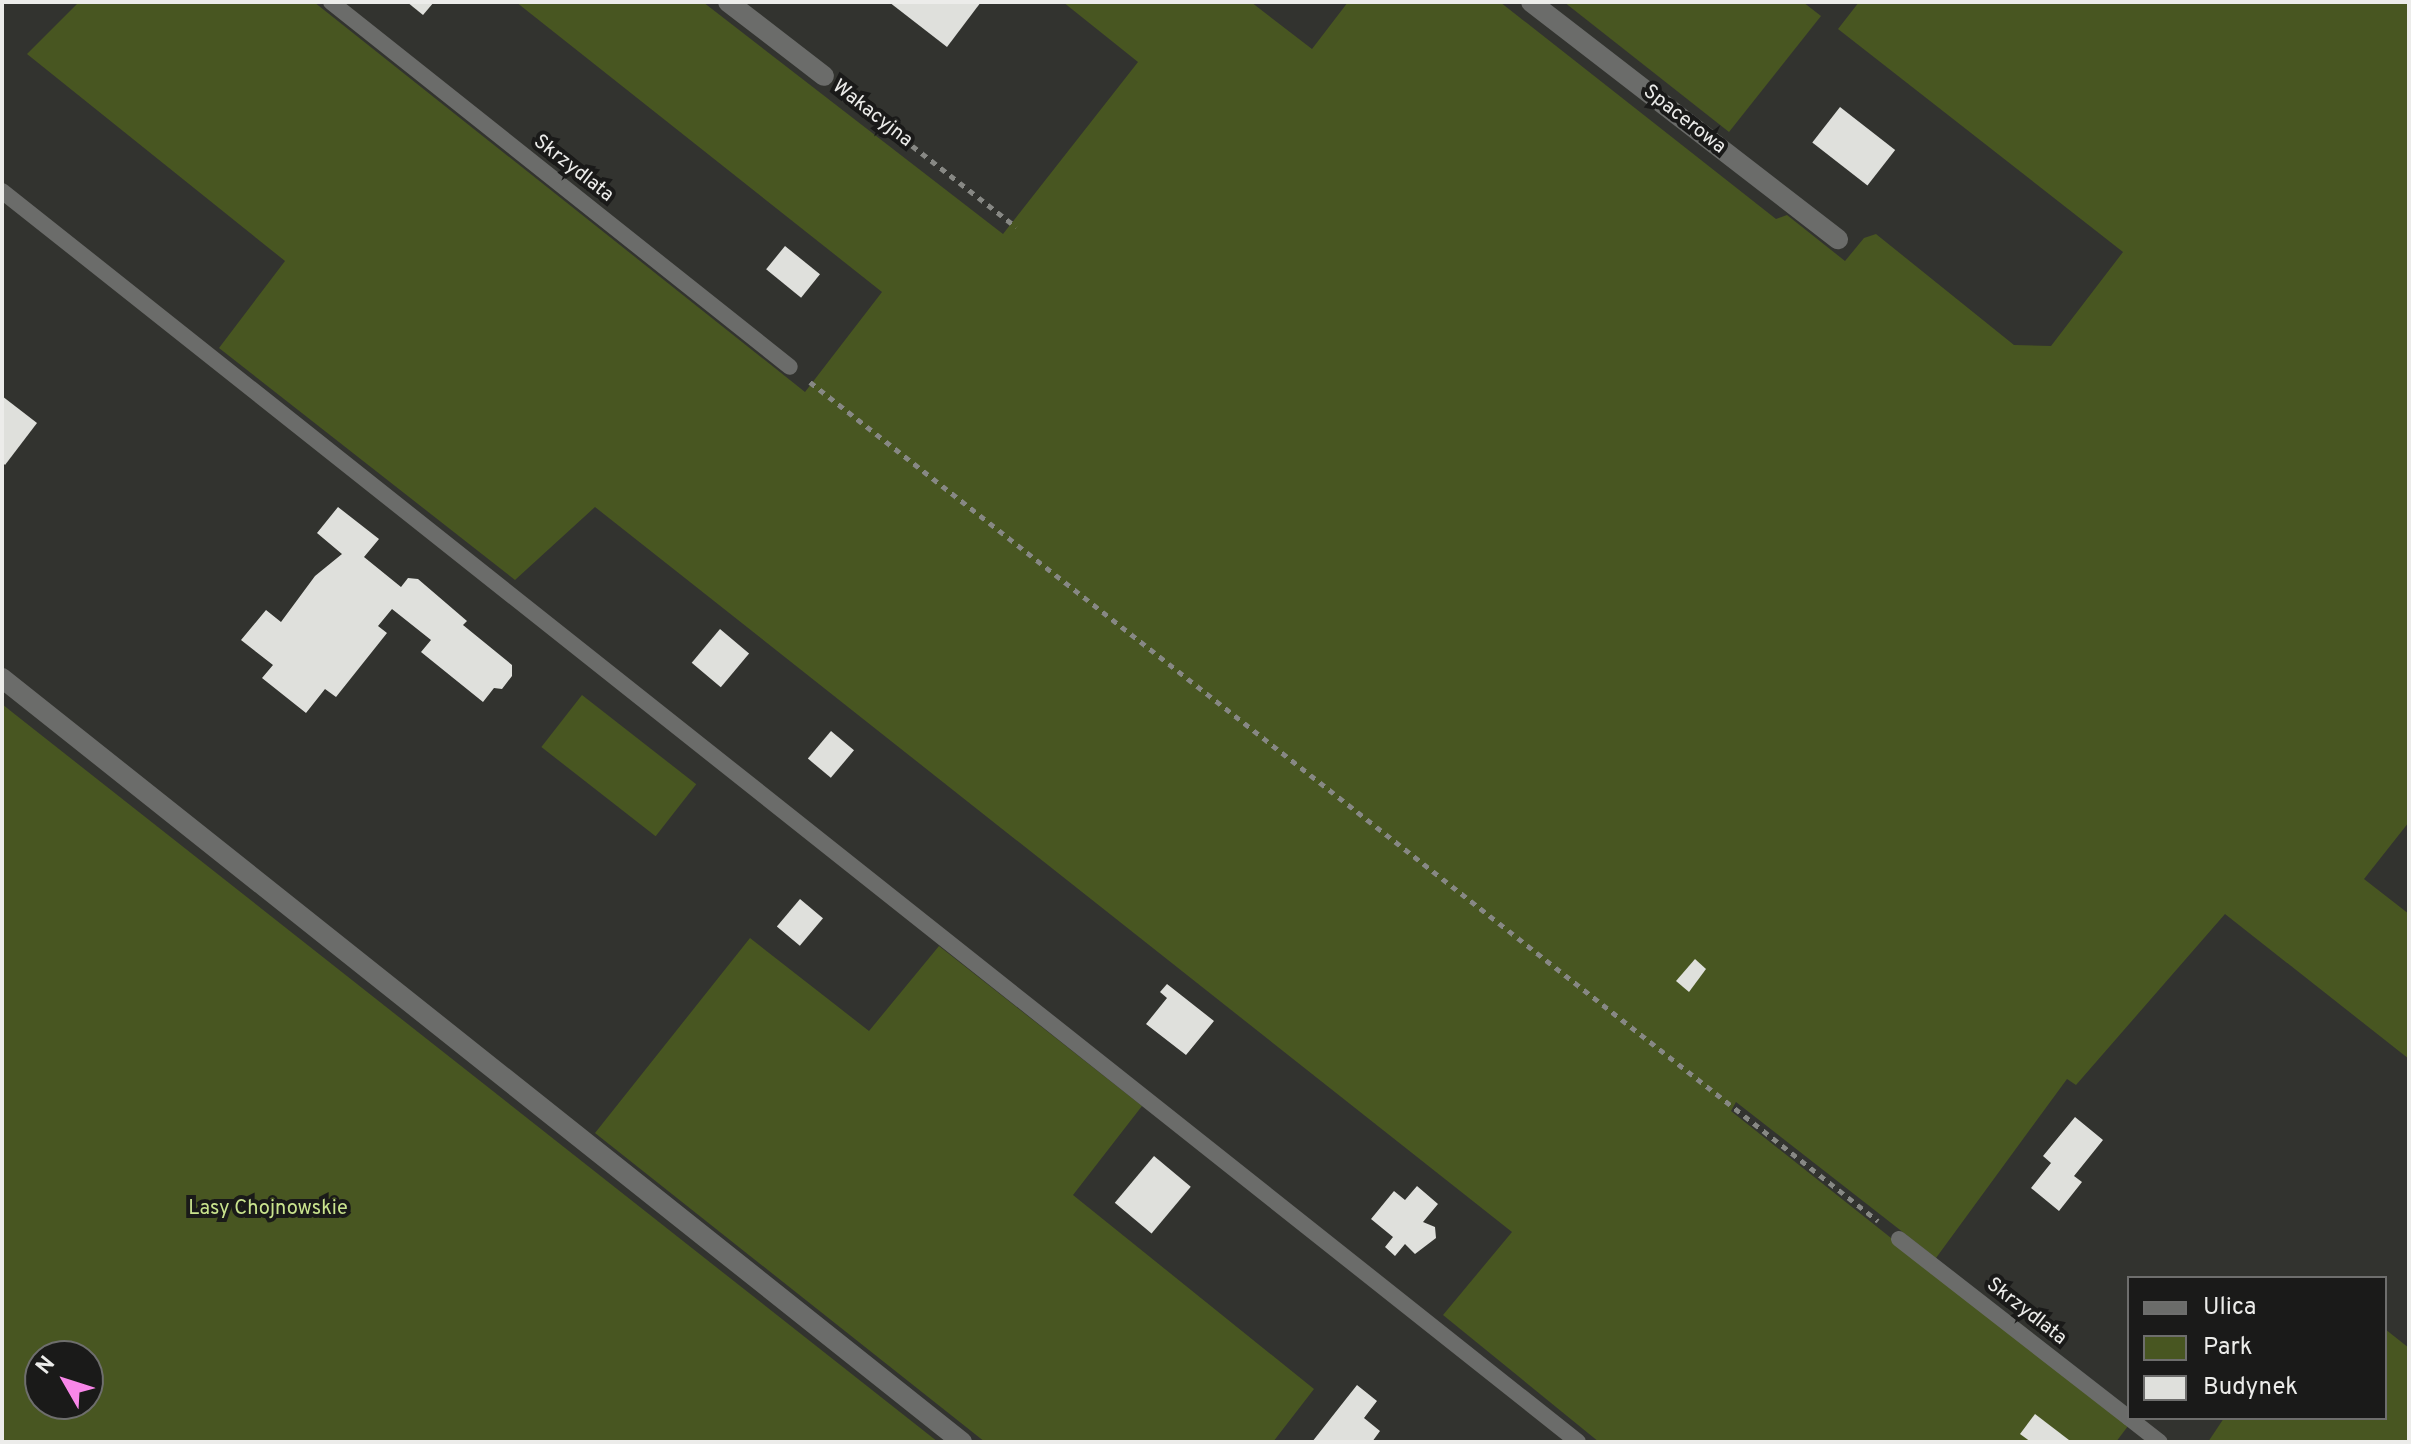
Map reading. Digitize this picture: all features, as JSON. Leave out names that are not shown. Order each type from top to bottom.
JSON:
[{"type":"street","name":"Wakacyjna","points":[[728,2],[824,76]]},
{"type":"street","name":"Spacerowa","points":[[1531,2],[1838,239]]},
{"type":"street","points":[[2,678],[962,1442]]},
{"type":"lane","name":"Skrzydlata","points":[[331,2],[790,367]]},
{"type":"lane","points":[[2,191],[1578,1442]]},
{"type":"lane","name":"Skrzydlata","points":[[1899,1239],[2127,1416]]},
{"type":"lane","name":"Skrzydlata","points":[[2132,1420],[2160,1442]]},
{"type":"path","name":"Wakacyjna","points":[[824,76],[1016,227]]},
{"type":"path","points":[[790,367],[1899,1239]]},
{"type":"green space","points":[[79,2],[314,2],[805,392],[882,292],[516,2],[703,2],[1003,234],[1138,62],[1063,2],[1251,2],[1312,49],[1348,2],[1500,2],[1776,219],[1787,215],[1845,261],[1864,238],[1876,234],[2014,345],[2051,346],[2123,252],[1838,29],[1859,2],[2409,2],[2409,822],[2364,879],[2409,914],[2409,1059],[2225,914],[2076,1085],[2067,1079],[1936,1258],[1736,1102],[1731,1111],[2128,1426],[2116,1442],[1599,1442],[1443,1315],[1512,1232],[595,507],[515,580],[219,348],[285,261],[27,54]]},
{"type":"green space","points":[[1564,2],[1803,2],[1821,16],[1729,132]]},
{"type":"green space","points":[[582,695],[696,784],[656,836],[541,747]]},
{"type":"green space","name":"Lasy Chojnowskie","points":[[2,704],[938,1442],[2,1442]]},
{"type":"green space","points":[[750,938],[869,1031],[939,946],[1142,1106],[1073,1195],[1314,1389],[1273,1442],[985,1442],[595,1133]]},
{"type":"green space","points":[[2387,1331],[2409,1348],[2409,1442],[2208,1442],[2223,1420],[2387,1420]]},
{"type":"building","points":[[407,2],[434,2],[423,15]]},
{"type":"building","points":[[889,2],[981,2],[947,47]]},
{"type":"building","points":[[1840,107],[1895,150],[1867,186],[1812,142]]},
{"type":"building","points":[[785,246],[820,274],[801,298],[766,269]]},
{"type":"building","points":[[2,396],[37,423],[5,465],[2,462]]},
{"type":"building","points":[[338,507],[379,539],[364,557],[401,587],[408,578],[418,579],[467,621],[463,625],[512,665],[512,676],[502,689],[494,688],[483,702],[421,652],[431,640],[392,609],[378,626],[387,633],[336,697],[325,689],[306,713],[262,678],[273,665],[241,640],[266,610],[281,622],[315,576],[342,554],[317,533]]},
{"type":"building","points":[[720,629],[749,653],[721,687],[692,663]]},
{"type":"building","points":[[831,731],[854,750],[831,778],[808,759]]},
{"type":"building","points":[[800,899],[823,918],[800,946],[777,927]]},
{"type":"building","points":[[1695,959],[1706,969],[1689,992],[1676,981]]},
{"type":"building","points":[[1167,984],[1214,1021],[1186,1055],[1146,1024],[1167,998],[1160,992]]},
{"type":"building","points":[[2075,1117],[2103,1140],[2074,1176],[2082,1182],[2059,1211],[2031,1188],[2051,1163],[2043,1156]]},
{"type":"building","points":[[1154,1156],[1191,1187],[1152,1234],[1115,1203]]},
{"type":"building","points":[[1417,1186],[1438,1204],[1423,1222],[1435,1227],[1436,1238],[1415,1254],[1405,1244],[1395,1256],[1385,1247],[1393,1237],[1371,1219],[1394,1191],[1405,1200]]},
{"type":"building","points":[[1357,1385],[1377,1401],[1364,1418],[1380,1431],[1372,1442],[1312,1442]]},
{"type":"building","points":[[2035,1414],[2068,1442],[2031,1442],[2020,1434]]}]
